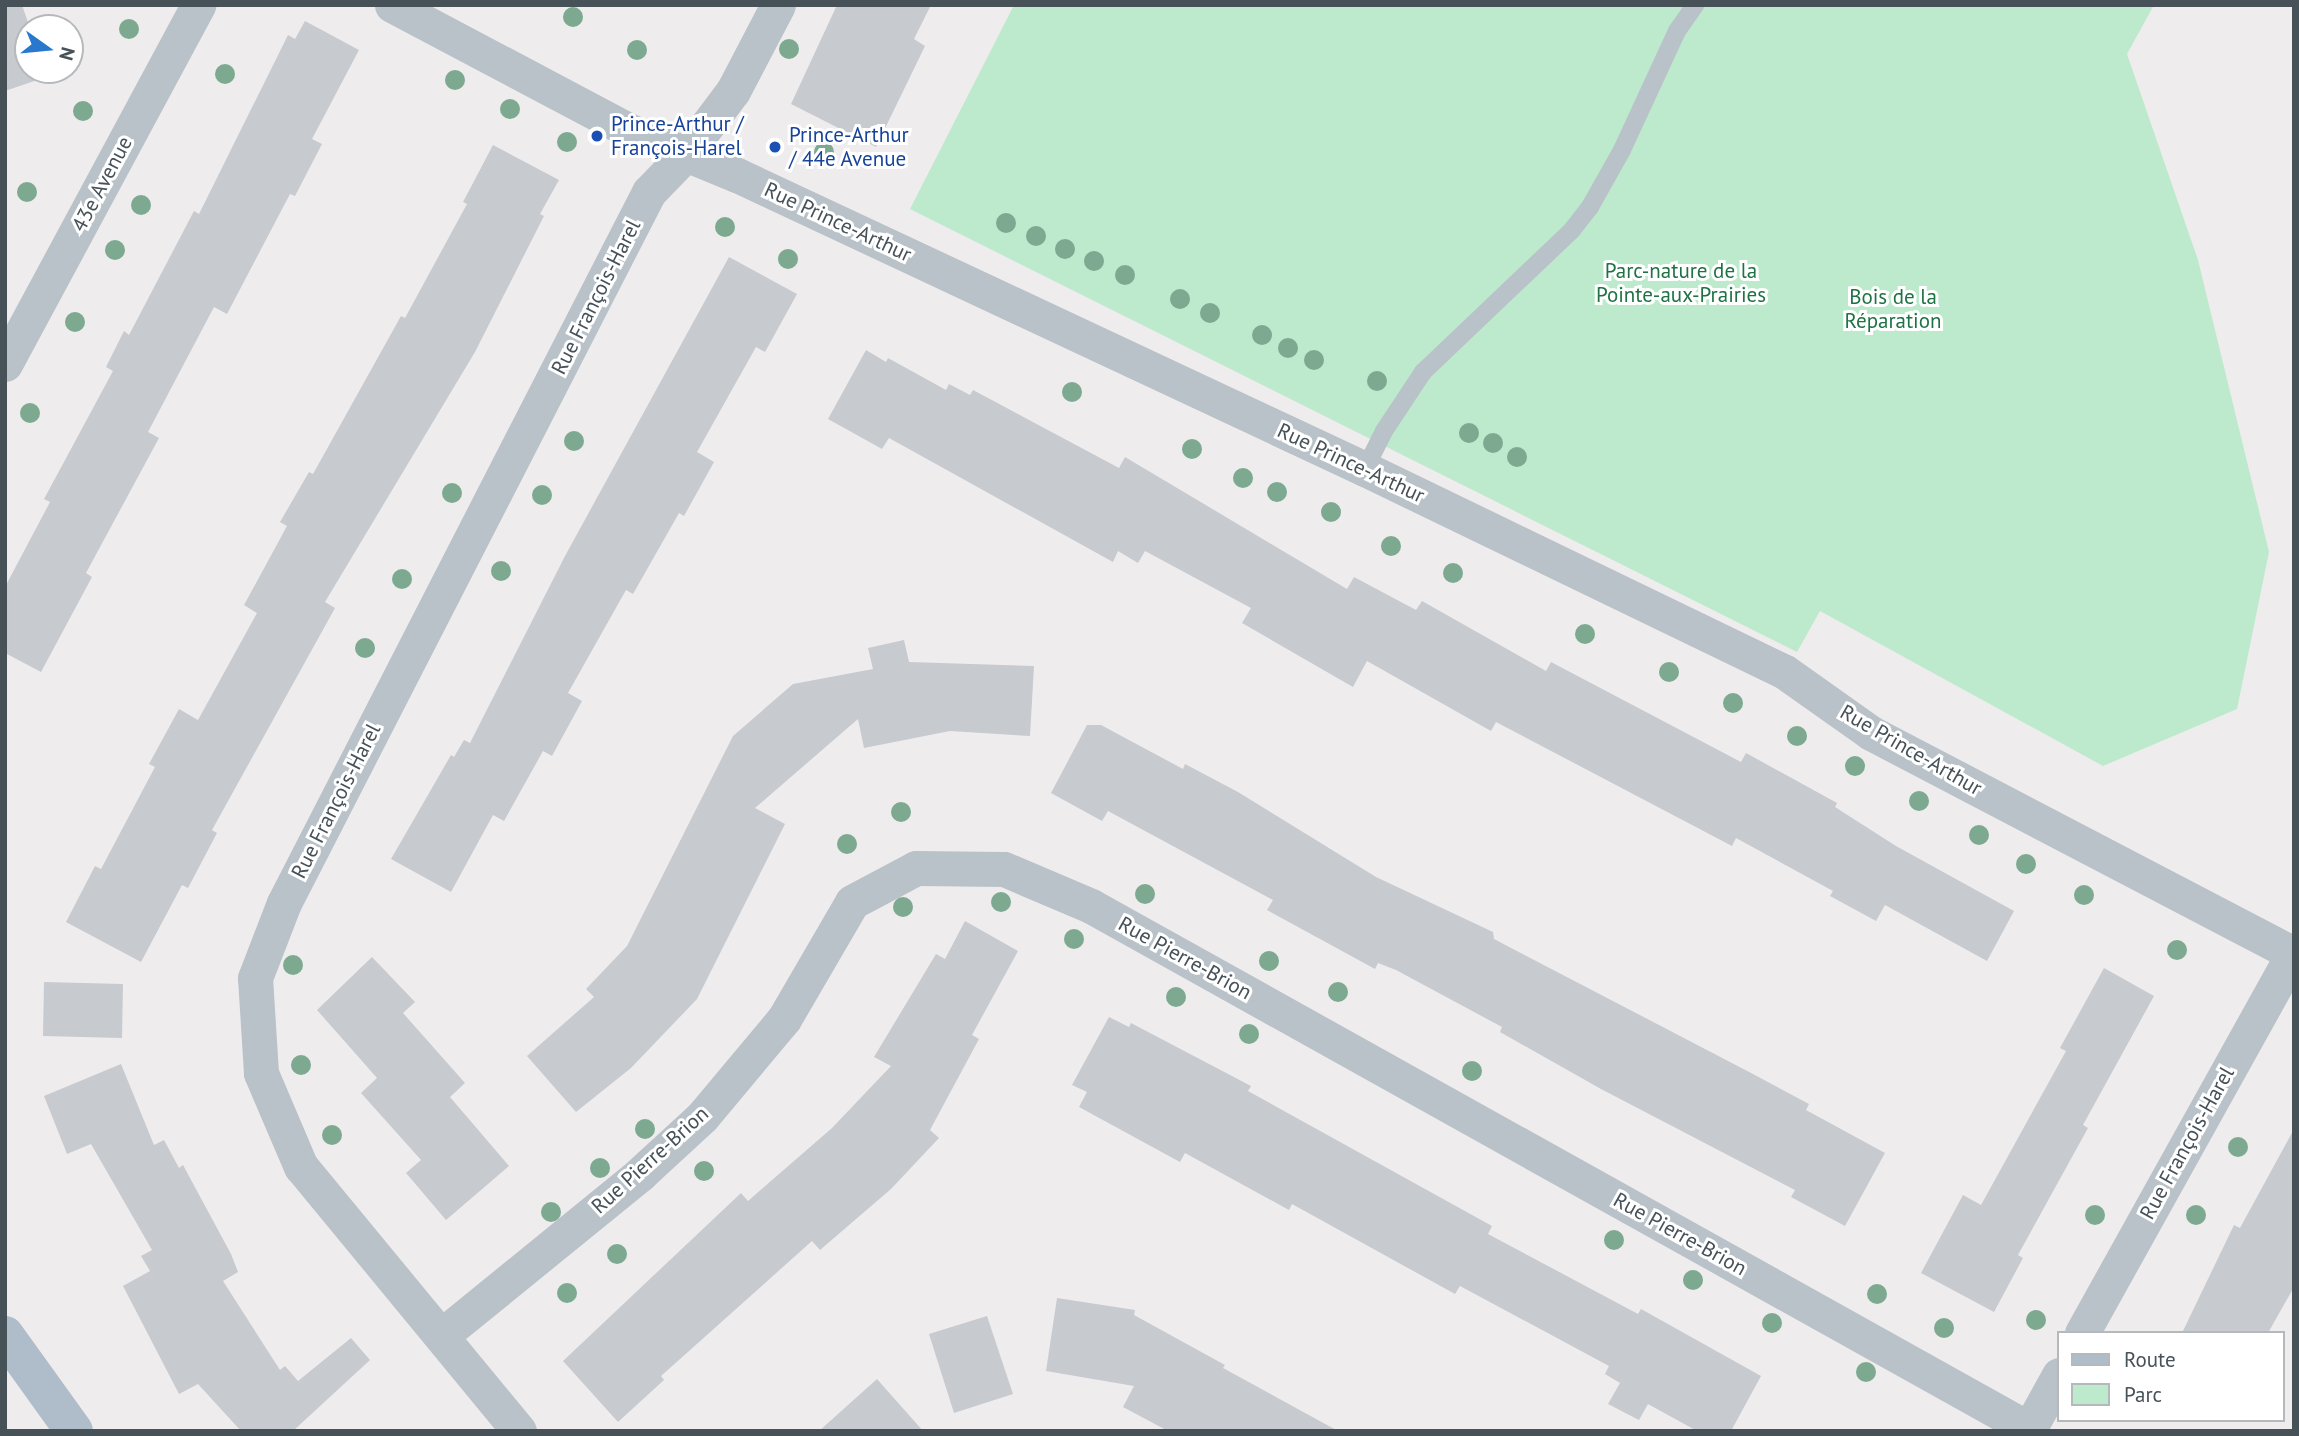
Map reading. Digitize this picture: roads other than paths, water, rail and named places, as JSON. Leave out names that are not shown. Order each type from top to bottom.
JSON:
[{"type":"main road","points":[[5,1335],[74,1431]]},
{"type":"street","name":"43e Avenue","points":[[5,364],[198,5]]},
{"type":"street","name":"Rue Prince-Arthur","points":[[392,5],[684,156],[737,175],[1365,469],[1785,672],[1871,733],[2293,954]]},
{"type":"street","name":"Rue François-Harel","points":[[519,1431],[301,1167],[261,1073],[254,978],[284,903],[649,192],[684,156],[733,91],[778,5]]},
{"type":"street","name":"Rue Pierre-Brion","points":[[441,1336],[640,1174],[702,1117],[784,1018],[852,902],[916,868],[1004,869],[1091,906],[2029,1430]]},
{"type":"street","name":"Rue François-Harel","points":[[2083,1331],[2293,954]]},
{"type":"street","points":[[2029,1430],[2058,1377]]},
{"type":"lane","points":[[1365,469],[1384,431],[1423,372],[1573,230],[1590,207],[1622,150],[1677,31],[1695,5]]},
{"type":"place","name":"Prince-Arthur / François-Harel","points":[[597,136]]},
{"type":"place","name":"Prince-Arthur / 44e Avenue","points":[[775,147]]},
{"type":"park label","name":"Parc-nature de la Pointe-aux-Prairies","points":[[1681,283]]},
{"type":"park label","name":"Bois de la Réparation","points":[[1893,309]]}]
